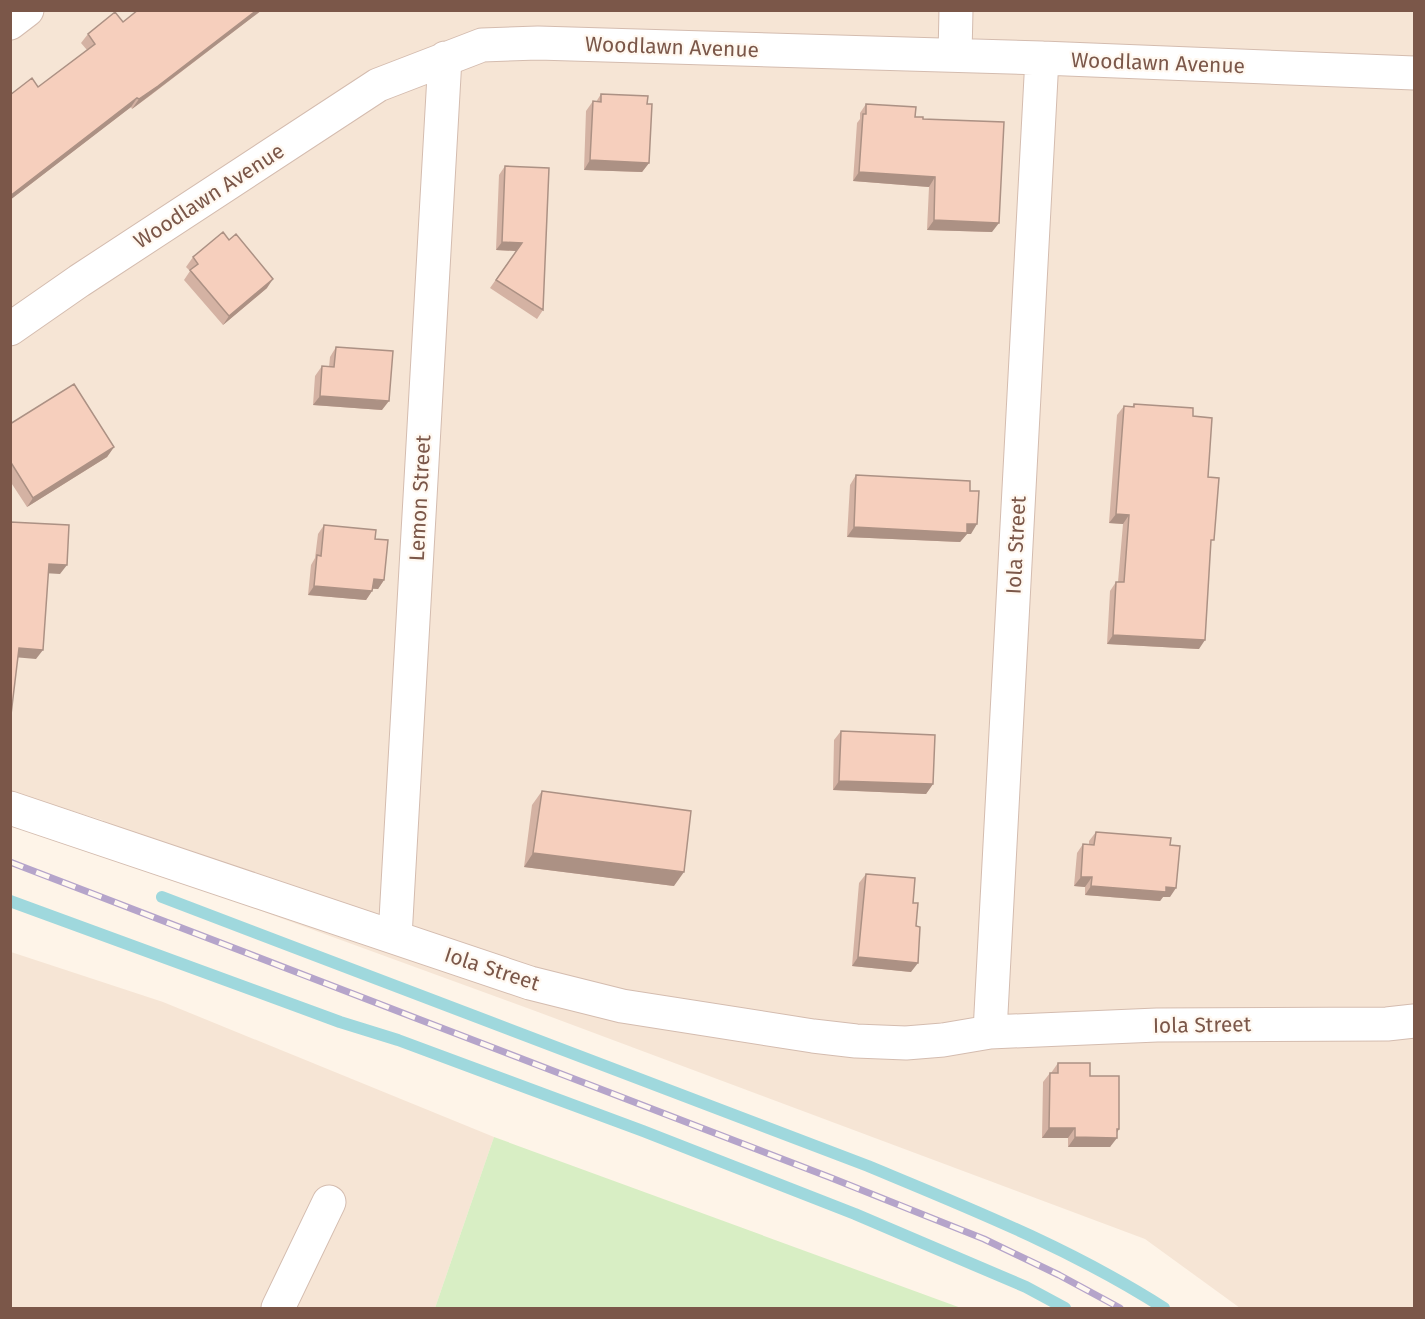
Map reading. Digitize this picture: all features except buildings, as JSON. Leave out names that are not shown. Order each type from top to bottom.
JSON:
[{"type":"street","points":[[10,23],[27,10]]},
{"type":"street","points":[[955,55],[956,10]]},
{"type":"street","name":"Woodlawn Avenue","points":[[10,329],[79,281],[378,85],[482,45],[538,43],[955,55],[1414,73]]},
{"type":"street","name":"Lemon Street","points":[[395,937],[445,58]]},
{"type":"street","name":"Iola Street","points":[[990,1032],[1042,58]]},
{"type":"street","name":"Iola Street","points":[[10,808],[530,982],[633,1008],[856,1041],[906,1043],[943,1040],[990,1032],[1157,1025],[1388,1024],[1414,1021]]},
{"type":"street","points":[[278,1308],[328,1202]]},
{"type":"shaded area","points":[[10,11],[1414,11],[1414,1308],[1240,1308],[1145,1239],[212,893],[102,820],[11,792]]},
{"type":"shaded area","points":[[11,952],[163,1002],[494,1137],[435,1308],[11,1308]]},
{"type":"green space","points":[[494,1137],[961,1308],[435,1308]]},
{"type":"waterway","points":[[162,897],[868,1166],[1057,1248],[1164,1308]]},
{"type":"waterway","points":[[10,901],[340,1022],[398,1040],[643,1131],[855,1214],[1026,1287],[1065,1308]]},
{"type":"railway","points":[[10,862],[829,1177],[984,1239],[1059,1275],[1120,1308]]}]
